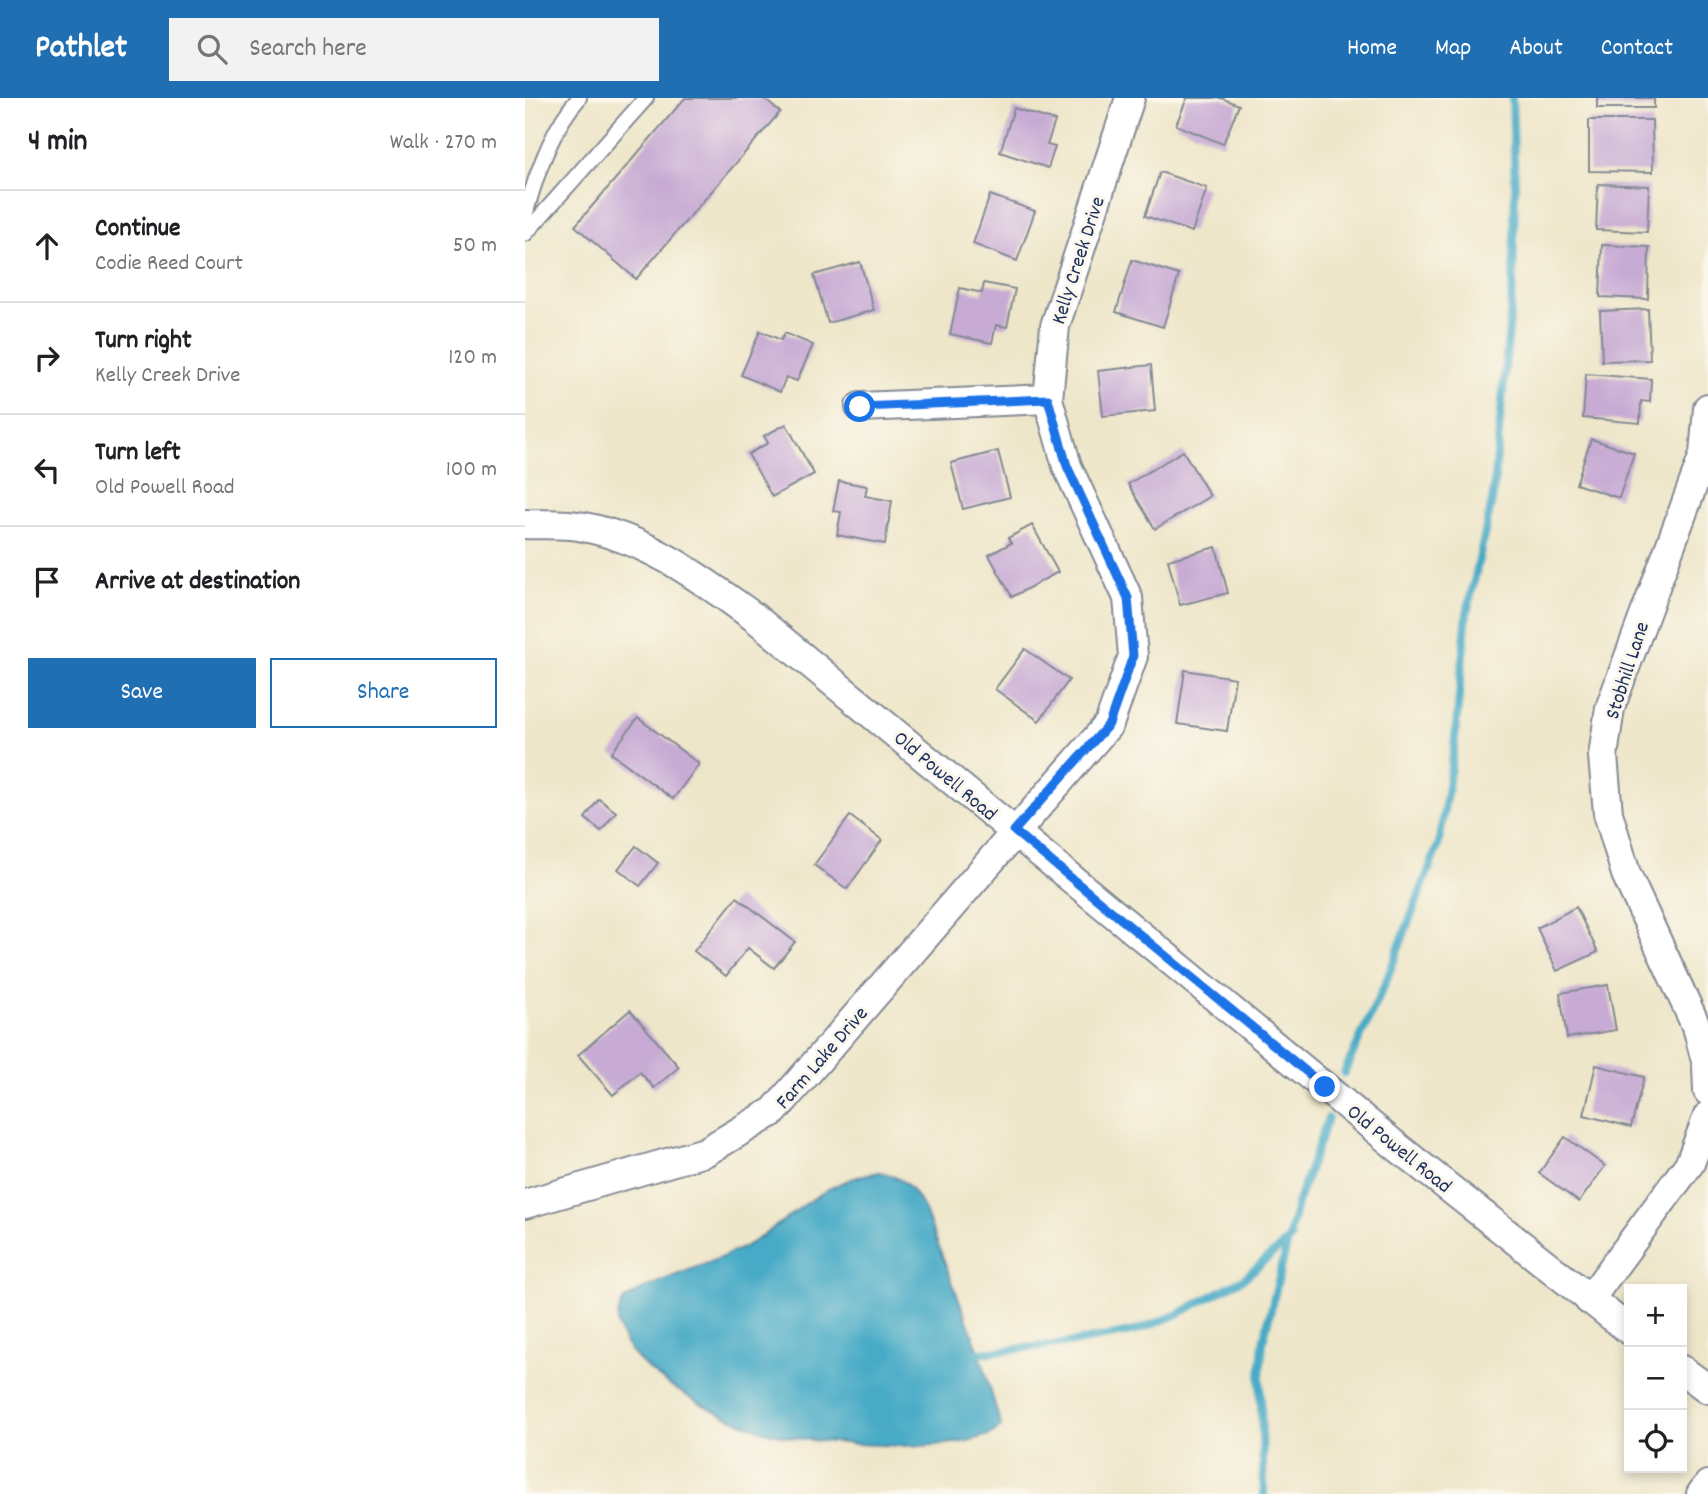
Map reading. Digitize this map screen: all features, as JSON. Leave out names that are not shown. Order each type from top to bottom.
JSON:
[{"type":"street","name":"Kelly Creek Drive","points":[[1014,831],[1109,724],[1133,656],[1128,598],[1067,466],[1048,399],[1055,326],[1130,98]]},
{"type":"street","points":[[860,407],[1048,399]]},
{"type":"street","name":"Stobhill Lane","points":[[1708,408],[1704,455],[1610,708],[1603,755],[1608,813],[1626,874],[1697,1030],[1707,1065],[1708,1091]]},
{"type":"street","name":"Old Powell Road","points":[[525,524],[582,527],[631,540],[687,569],[754,617],[1396,1146],[1624,1326]]},
{"type":"street","name":"Farm Lake Drive","points":[[525,1204],[705,1152],[774,1111],[1014,831]]},
{"type":"street","points":[[1589,1300],[1690,1163],[1708,1116]]},
{"type":"street","points":[[1687,1374],[1708,1390]]},
{"type":"street","points":[[1701,1494],[1708,1485]]},
{"type":"lane","points":[[525,216],[532,189],[568,110],[579,98]]},
{"type":"lane","points":[[525,234],[646,98]]},
{"type":"water","points":[[880,1172],[903,1181],[925,1211],[980,1354],[1001,1426],[986,1436],[928,1445],[855,1444],[772,1433],[730,1418],[683,1393],[641,1362],[626,1344],[618,1326],[619,1312],[624,1300],[751,1243],[811,1200],[841,1183]]},
{"type":"building","points":[[685,98],[763,98],[780,112],[636,279],[575,226]]},
{"type":"building","points":[[1187,98],[1221,98],[1239,105],[1223,144],[1176,125]]},
{"type":"building","points":[[1597,98],[1654,98],[1654,108],[1597,108]]},
{"type":"building","points":[[1014,108],[1055,121],[1047,145],[1055,147],[1048,168],[1000,152]]},
{"type":"building","points":[[1589,120],[1652,120],[1653,172],[1589,171]]},
{"type":"building","points":[[1160,172],[1207,188],[1192,232],[1145,216]]},
{"type":"building","points":[[1598,184],[1649,186],[1647,232],[1596,230]]},
{"type":"building","points":[[990,195],[1035,211],[1017,261],[973,244]]},
{"type":"building","points":[[1602,245],[1649,247],[1648,299],[1600,297]]},
{"type":"building","points":[[1132,260],[1179,275],[1163,327],[1116,312]]},
{"type":"building","points":[[860,262],[874,310],[828,323],[814,275]]},
{"type":"building","points":[[984,283],[1015,289],[1007,327],[996,325],[992,343],[950,334],[960,288],[982,293]]},
{"type":"building","points":[[1648,309],[1650,360],[1602,361],[1600,311]]},
{"type":"building","points":[[760,331],[781,340],[785,333],[813,345],[797,381],[786,377],[780,392],[741,375]]},
{"type":"building","points":[[1151,365],[1155,411],[1103,416],[1098,371]]},
{"type":"building","points":[[1586,374],[1651,379],[1650,402],[1641,401],[1640,423],[1583,418]]},
{"type":"building","points":[[786,424],[814,474],[772,497],[748,454],[768,443],[764,436]]},
{"type":"building","points":[[1591,439],[1634,453],[1619,498],[1576,484]]},
{"type":"building","points":[[998,451],[1010,497],[963,509],[951,463]]},
{"type":"building","points":[[1183,451],[1210,496],[1155,529],[1128,484]]},
{"type":"building","points":[[839,481],[867,486],[865,496],[892,501],[885,544],[837,535],[841,512],[833,511]]},
{"type":"building","points":[[1032,525],[1058,572],[1012,597],[989,555],[1011,543],[1008,538]]},
{"type":"building","points":[[1216,547],[1228,593],[1180,605],[1168,560]]},
{"type":"building","points":[[1025,649],[1069,680],[1039,721],[995,689]]},
{"type":"building","points":[[1185,670],[1235,678],[1227,731],[1177,724]]},
{"type":"building","points":[[638,718],[699,764],[673,799],[611,753]]},
{"type":"building","points":[[599,799],[616,812],[601,831],[585,818]]},
{"type":"building","points":[[850,816],[882,840],[847,889],[814,865]]},
{"type":"building","points":[[636,846],[658,863],[640,886],[618,869]]},
{"type":"building","points":[[737,897],[795,942],[774,968],[748,948],[726,976],[694,951]]},
{"type":"building","points":[[1576,907],[1598,952],[1557,971],[1537,928]]},
{"type":"building","points":[[1608,985],[1616,1030],[1567,1038],[1560,993]]},
{"type":"building","points":[[630,1010],[679,1067],[654,1088],[640,1072],[613,1095],[578,1055]]},
{"type":"building","points":[[1596,1065],[1644,1077],[1631,1127],[1584,1115]]},
{"type":"building","points":[[1565,1137],[1605,1166],[1579,1202],[1539,1173]]},
{"type":"waterway","points":[[1344,1073],[1385,984],[1439,843],[1454,748],[1467,613],[1493,496],[1513,285],[1515,187],[1512,98]]},
{"type":"waterway","points":[[1264,1494],[1260,1376],[1263,1342],[1297,1204],[1328,1118]]},
{"type":"waterway","points":[[973,1354],[1076,1342],[1136,1331],[1178,1314],[1243,1279],[1291,1238]]},
{"type":"route","points":[[860,407],[1048,399],[1067,466],[1128,598],[1133,656],[1109,724],[1014,831],[1325,1087]]}]
